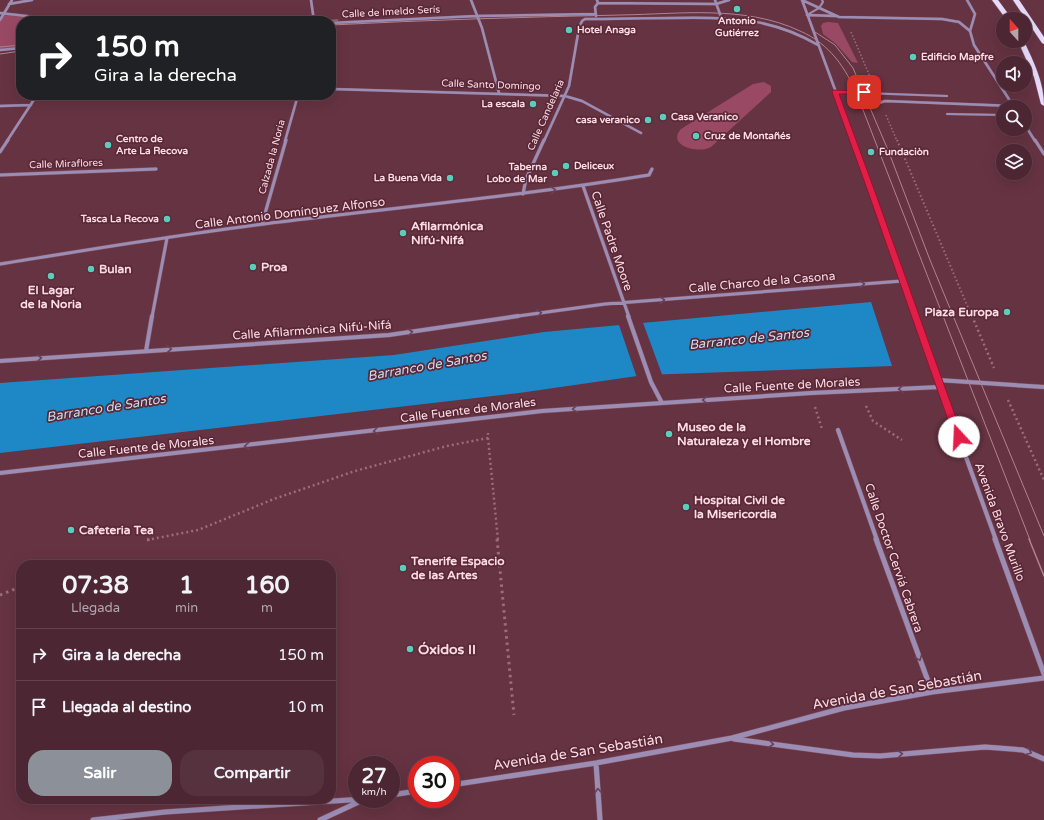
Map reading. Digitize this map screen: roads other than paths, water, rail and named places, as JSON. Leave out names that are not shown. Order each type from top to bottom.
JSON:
[{"type":"main road","points":[[996,0],[1004,12]]},
{"type":"main road","points":[[1016,0],[1044,42]]},
{"type":"main road","points":[[1024,48],[1037,77],[1044,104]]},
{"type":"street","points":[[0,20],[2,14],[12,0]]},
{"type":"street","points":[[9,4],[32,0]]},
{"type":"street","points":[[311,0],[313,16]]},
{"type":"street","points":[[471,0],[499,92]]},
{"type":"street","points":[[715,0],[721,16]]},
{"type":"street","points":[[729,0],[716,4],[598,1],[595,7],[596,18],[721,16],[744,18],[771,23],[794,32],[818,45]]},
{"type":"street","points":[[802,0],[839,17]]},
{"type":"street","name":"Avenida Bravo Murillo","points":[[802,0],[877,205],[902,281],[1044,674]]},
{"type":"street","points":[[968,0],[975,14],[970,31],[974,45],[1009,100]]},
{"type":"street","points":[[2,14],[21,16]]},
{"type":"street","name":"Calle de Imeldo Serís","points":[[336,23],[477,16],[596,14]]},
{"type":"street","points":[[807,15],[942,19],[959,22],[970,31]]},
{"type":"street","name":"Calle Candelaria","points":[[523,194],[526,179],[569,86],[579,28],[582,21],[585,19],[596,18]]},
{"type":"street","points":[[0,50],[16,48]]},
{"type":"street","name":"Calle Santo Domingo","points":[[336,89],[499,92],[565,96],[582,101],[641,133]]},
{"type":"street","points":[[0,152],[34,100]]},
{"type":"street","name":"Calzada la Noria","points":[[262,224],[297,100]]},
{"type":"street","points":[[853,105],[870,106],[885,101],[996,105]]},
{"type":"street","points":[[0,106],[31,105]]},
{"type":"street","points":[[1032,136],[1044,154]]},
{"type":"street","name":"Calle Miraflores","points":[[0,175],[156,169]]},
{"type":"street","name":"Calle Antonio Domínguez Alfonso","points":[[0,264],[262,224],[583,186],[649,175],[652,169]]},
{"type":"street","name":"Calle Padre Moore","points":[[583,186],[651,382],[662,403]]},
{"type":"street","points":[[146,351],[167,238]]},
{"type":"street","name":"Calle Charco de la Casona","points":[[623,302],[706,297],[902,281]]},
{"type":"street","name":"Calle Afilarmónica Nifú-Nifá","points":[[0,361],[389,335],[623,302]]},
{"type":"street","points":[[938,380],[1044,387]]},
{"type":"street","name":"Calle Fuente de Morales","points":[[0,473],[568,409],[811,393],[940,387]]},
{"type":"street","name":"Calle Doctor Cerviá Cabrera","points":[[838,430],[932,692]]},
{"type":"street","name":"Avenida de San Sebastián","points":[[460,784],[596,763],[732,738],[844,708],[932,692],[1044,678]]},
{"type":"street","name":"Avenida de San Sebastián","points":[[732,738],[854,756],[880,756],[985,747],[1023,750],[1044,759]]},
{"type":"street","points":[[596,763],[600,820]]},
{"type":"street","points":[[336,801],[348,800]]},
{"type":"street","points":[[93,820],[165,812],[288,804]]},
{"type":"street","points":[[320,820],[348,807]]},
{"type":"lane","points":[[807,15],[819,8],[823,2],[822,0]]},
{"type":"lane","points":[[835,92],[947,96]]},
{"type":"lane","points":[[947,114],[996,115]]},
{"type":"water","name":"Barranco de Santos","points":[[871,302],[892,366],[644,375],[519,393],[0,453],[0,383],[394,355],[544,332]]},
{"type":"tram line","points":[[336,25],[476,19],[712,13],[757,17],[779,23],[811,36],[836,58],[848,76],[858,97],[1030,540]]},
{"type":"tram line","points":[[812,30],[835,45],[853,68],[888,150],[930,260],[1044,536]]},
{"type":"tram line","points":[[0,47],[16,45]]},
{"type":"tram line","points":[[0,54],[16,52]]},
{"type":"tram line","points":[[1029,539],[1044,576]]},
{"type":"place","name":"Antonio Gutiérrez","points":[[737,9]]},
{"type":"place","name":"Hotel Anaga","points":[[569,30]]},
{"type":"place","name":"Edificio Mapfre","points":[[913,57]]},
{"type":"place","name":"La escala","points":[[533,104]]},
{"type":"place","name":"Casa Veranico","points":[[663,117]]},
{"type":"place","name":"casa veranico","points":[[648,120]]},
{"type":"place","name":"Cruz de Montañés","points":[[696,136]]},
{"type":"place","name":"Centro de Arte La Recova","points":[[108,145]]},
{"type":"place","name":"Fundaciòn","points":[[871,152]]},
{"type":"place","name":"Deliceux","points":[[566,166]]},
{"type":"place","name":"Taberna Lobo de Mar","points":[[555,173]]},
{"type":"place","name":"La Buena Vida","points":[[450,178]]},
{"type":"place","name":"Tasca La Recova","points":[[167,219]]},
{"type":"place","name":"Afilarmónica Nifú-Nifá","points":[[403,233]]},
{"type":"place","name":"Proa","points":[[253,267]]},
{"type":"place","name":"Bulan","points":[[91,269]]},
{"type":"place","name":"El Lagar de la Noria","points":[[51,276]]},
{"type":"place","name":"Plaza Europa","points":[[1007,312]]},
{"type":"place","name":"Museo de la Naturaleza y el Hombre","points":[[669,434]]},
{"type":"place","name":"Hospital Civil de la Misericordia","points":[[686,507]]},
{"type":"place","name":"Cafeteria Tea","points":[[71,530]]},
{"type":"place","name":"Tenerife Espacio de las Artes","points":[[403,568]]},
{"type":"place","name":"Óxidos II","points":[[410,649]]}]
